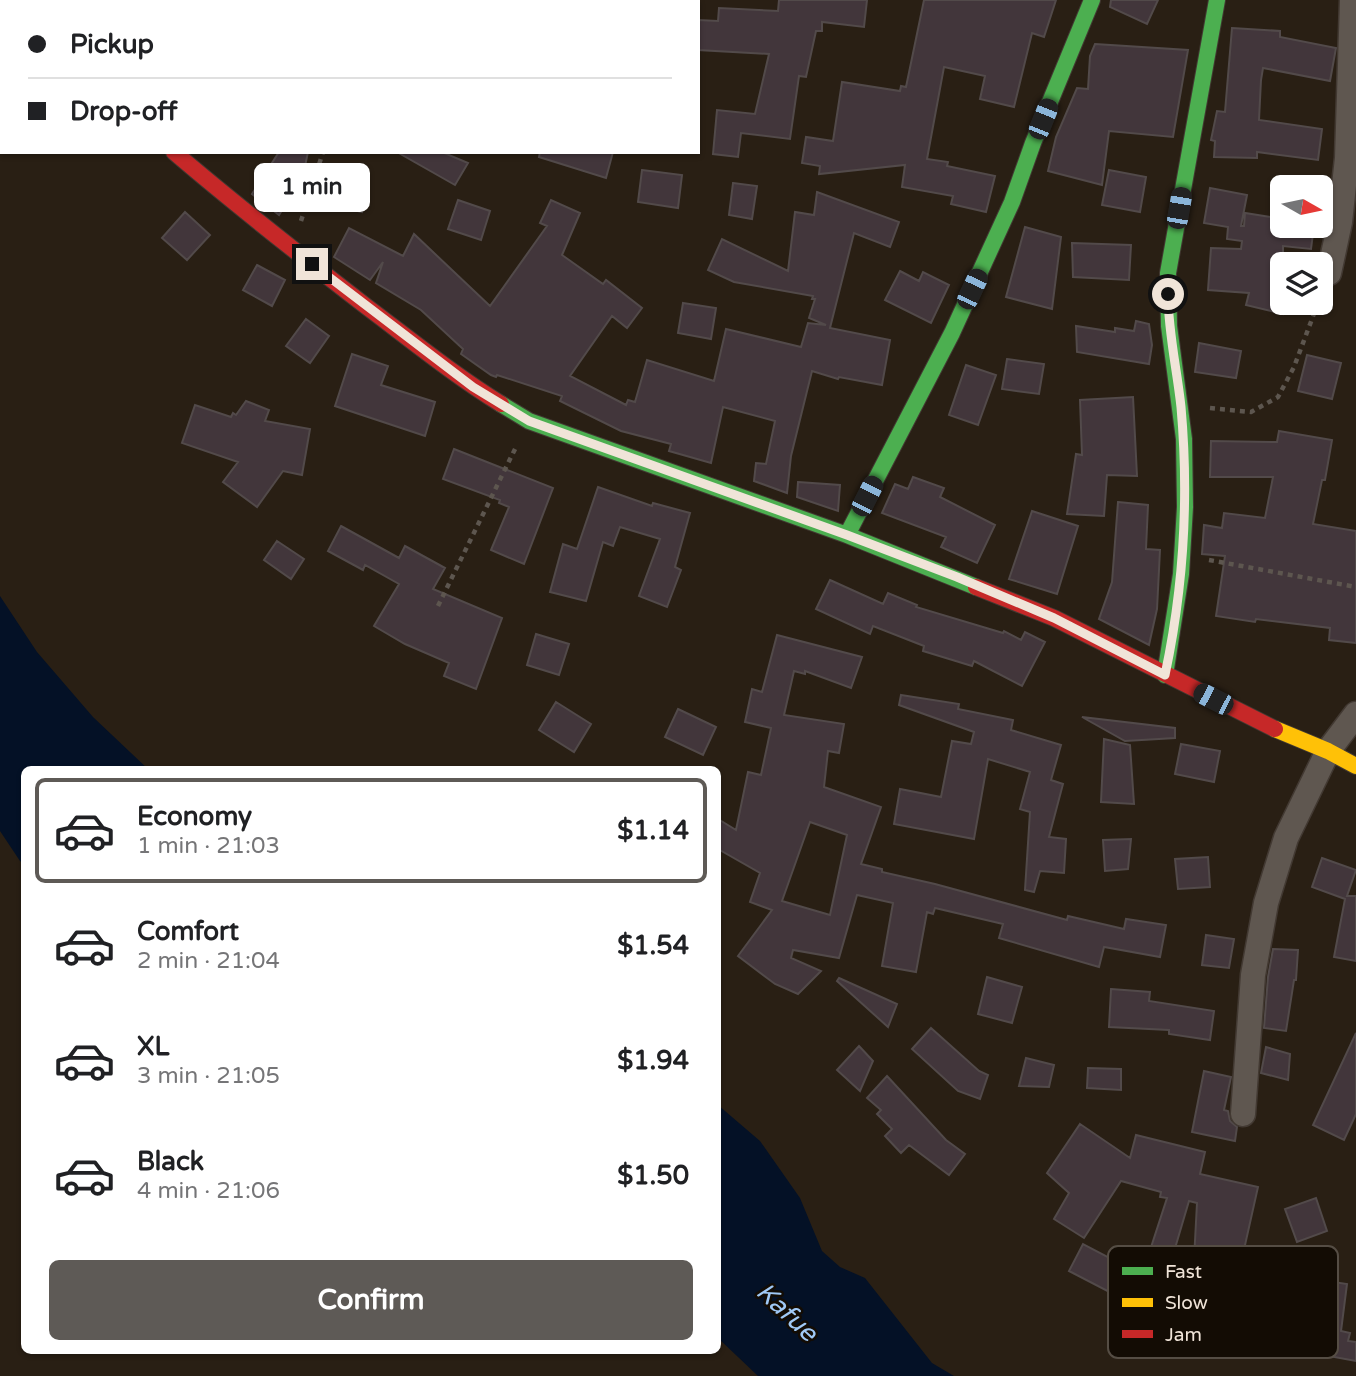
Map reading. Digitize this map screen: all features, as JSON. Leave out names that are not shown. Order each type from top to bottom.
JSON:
[{"type":"street","points":[[847,535],[958,321],[1012,202],[1033,143],[1092,0]]},
{"type":"street","points":[[1165,675],[1177,618],[1184,556],[1185,482],[1181,406],[1168,316],[1168,272],[1217,0]]},
{"type":"street","points":[[1333,254],[1340,222],[1347,158],[1352,1]]},
{"type":"street","points":[[176,154],[246,214],[473,387],[529,421],[847,535],[1054,618],[1261,723],[1328,751],[1356,766]]},
{"type":"street","points":[[1243,1114],[1254,975],[1266,903],[1286,838],[1328,751],[1356,714]]},
{"type":"path","points":[[293,249],[322,154]]},
{"type":"path","points":[[1181,406],[1251,412],[1278,397],[1294,367],[1314,315]]},
{"type":"path","points":[[438,606],[529,421]]},
{"type":"path","points":[[1184,556],[1356,587]]},
{"type":"water","points":[[0,596],[37,652],[93,717],[145,766],[21,766],[21,862],[0,831]]},
{"type":"water","name":"Kafue","points":[[721,1108],[760,1141],[800,1198],[822,1251],[840,1267],[865,1278],[932,1363],[954,1376],[758,1376],[721,1341]]},
{"type":"building","points":[[779,0],[867,0],[864,27],[822,22],[822,31],[816,31],[806,77],[799,76],[790,139],[741,133],[738,157],[713,154],[717,110],[755,114],[769,54],[700,50],[700,20],[718,21],[719,8],[778,11]]},
{"type":"building","points":[[924,0],[1056,0],[1044,37],[1032,33],[1014,107],[980,99],[985,76],[944,67],[927,159],[948,162],[947,166],[995,176],[986,212],[951,204],[953,196],[902,187],[905,165],[819,174],[820,166],[802,163],[806,137],[833,141],[842,82],[900,91],[901,86],[906,87]]},
{"type":"building","points":[[1111,0],[1158,0],[1147,24],[1110,7]]},
{"type":"building","points":[[1232,28],[1280,31],[1280,37],[1336,48],[1330,81],[1263,68],[1261,80],[1259,120],[1322,129],[1318,160],[1257,152],[1257,158],[1214,157],[1215,141],[1211,140],[1217,111],[1225,112]]},
{"type":"building","points":[[1095,44],[1188,50],[1173,137],[1109,131],[1102,185],[1048,171],[1056,137],[1077,88],[1088,89],[1090,56]]},
{"type":"building","points":[[278,154],[308,154],[304,171],[368,186],[362,212],[291,196],[279,215],[252,194]]},
{"type":"building","points":[[401,154],[447,154],[468,163],[455,185]]},
{"type":"building","points":[[540,154],[612,154],[606,178],[539,157]]},
{"type":"building","points":[[642,170],[682,175],[678,208],[638,202]]},
{"type":"building","points":[[1109,170],[1146,177],[1140,212],[1102,205]]},
{"type":"building","points":[[733,183],[757,186],[752,219],[729,215]]},
{"type":"building","points":[[1210,188],[1247,195],[1241,226],[1244,226],[1245,213],[1270,217],[1270,238],[1312,238],[1311,249],[1283,246],[1283,252],[1270,252],[1270,311],[1246,305],[1249,293],[1208,290],[1211,248],[1241,249],[1242,241],[1227,239],[1228,227],[1204,223]]},
{"type":"building","points":[[817,192],[899,222],[890,247],[854,233],[830,328],[890,340],[882,385],[839,377],[838,379],[812,371],[791,456],[787,493],[754,481],[756,463],[766,464],[775,421],[723,407],[711,463],[669,451],[671,444],[621,431],[560,401],[562,396],[491,375],[461,354],[463,349],[421,310],[376,283],[383,262],[370,280],[334,257],[349,228],[403,256],[414,234],[490,306],[547,226],[540,223],[551,200],[580,213],[562,255],[603,284],[606,280],[642,308],[627,328],[612,316],[570,376],[626,405],[628,400],[635,402],[647,360],[714,381],[726,329],[801,347],[808,323],[826,325],[809,318],[815,299],[812,299],[813,296],[734,282],[708,270],[722,239],[788,271],[795,212],[814,215]]},
{"type":"building","points":[[458,200],[490,211],[481,240],[448,229]]},
{"type":"building","points":[[185,212],[210,235],[187,260],[162,238]]},
{"type":"building","points":[[1025,227],[1061,237],[1052,309],[1006,297]]},
{"type":"building","points":[[1072,243],[1131,245],[1129,280],[1073,277]]},
{"type":"building","points":[[257,265],[285,280],[272,306],[243,290]]},
{"type":"building","points":[[900,271],[919,281],[923,272],[949,285],[931,323],[885,300]]},
{"type":"building","points":[[683,303],[716,308],[711,339],[678,333]]},
{"type":"building","points":[[306,319],[329,336],[310,363],[286,346]]},
{"type":"building","points":[[1136,321],[1149,324],[1152,345],[1149,364],[1077,352],[1076,326],[1115,332],[1115,328],[1134,331]]},
{"type":"building","points":[[1199,343],[1241,351],[1236,378],[1195,372]]},
{"type":"building","points":[[352,354],[388,366],[381,385],[435,402],[425,436],[335,406]]},
{"type":"building","points":[[1307,355],[1341,363],[1332,399],[1298,391]]},
{"type":"building","points":[[1007,359],[1044,364],[1039,394],[1002,389]]},
{"type":"building","points":[[966,365],[996,375],[978,425],[949,415]]},
{"type":"building","points":[[1133,397],[1137,476],[1107,475],[1104,516],[1067,514],[1076,454],[1082,455],[1080,400]]},
{"type":"building","points":[[246,401],[269,410],[265,421],[310,429],[302,475],[283,471],[257,507],[223,482],[238,462],[182,443],[195,405],[231,417],[233,413],[236,415]]},
{"type":"building","points":[[1279,431],[1332,440],[1313,524],[1356,531],[1356,643],[1329,640],[1330,628],[1216,616],[1225,556],[1202,554],[1204,525],[1222,528],[1224,513],[1265,518],[1273,477],[1210,477],[1211,441],[1277,442]]},
{"type":"building","points":[[454,449],[553,488],[524,564],[491,550],[509,507],[499,503],[500,500],[443,479]]},
{"type":"building","points":[[913,477],[944,488],[940,497],[995,525],[977,563],[941,547],[946,537],[882,513],[895,484],[908,489]]},
{"type":"building","points":[[798,482],[840,485],[838,511],[797,497]]},
{"type":"building","points":[[598,487],[652,506],[653,503],[690,513],[675,567],[681,570],[667,607],[639,596],[660,539],[620,527],[613,546],[603,542],[586,601],[550,592],[563,544],[577,549]]},
{"type":"building","points":[[1118,502],[1148,505],[1146,549],[1160,550],[1157,609],[1149,645],[1099,619],[1112,582]]},
{"type":"building","points":[[1032,511],[1078,526],[1057,594],[1009,579]]},
{"type":"building","points":[[341,526],[399,558],[405,546],[445,568],[433,589],[502,618],[476,689],[444,676],[449,663],[405,644],[374,626],[399,584],[365,565],[363,570],[328,551]]},
{"type":"building","points":[[277,541],[304,559],[291,579],[264,560]]},
{"type":"building","points":[[830,580],[883,604],[888,593],[917,605],[916,607],[1003,633],[1004,631],[1021,640],[1025,632],[1045,642],[1022,686],[974,661],[972,666],[923,651],[924,646],[873,626],[870,634],[816,609]]},
{"type":"building","points":[[536,634],[569,644],[559,675],[527,665]]},
{"type":"building","points":[[777,635],[862,657],[851,688],[805,671],[805,674],[794,671],[784,715],[844,724],[839,753],[828,751],[824,787],[881,807],[861,864],[882,869],[882,872],[1067,920],[1068,916],[1124,929],[1126,919],[1166,925],[1160,957],[1104,947],[1099,967],[999,938],[1003,924],[935,908],[933,914],[927,912],[916,972],[882,966],[893,903],[857,895],[839,958],[793,950],[791,958],[821,971],[798,994],[775,984],[738,956],[772,910],[750,902],[760,873],[721,851],[721,821],[736,830],[748,772],[761,775],[771,728],[745,722],[752,689],[762,692]],"holes":[[[810,822],[847,835],[830,915],[782,901]]]},
{"type":"building","points":[[901,695],[959,704],[958,709],[1013,720],[1011,730],[1061,745],[1051,780],[1063,784],[1049,837],[1066,839],[1064,873],[1040,871],[1034,892],[1025,890],[1030,812],[1020,809],[1030,772],[988,759],[974,839],[894,824],[900,789],[941,797],[952,741],[971,744],[974,732],[899,705]]},
{"type":"building","points":[[556,702],[591,724],[574,752],[539,730]]},
{"type":"building","points":[[678,709],[716,727],[703,755],[665,737]]},
{"type":"building","points":[[1082,717],[1175,728],[1175,738],[1125,741]]},
{"type":"building","points":[[1104,739],[1130,745],[1134,804],[1101,802]]},
{"type":"building","points":[[1181,744],[1220,751],[1214,782],[1175,774]]},
{"type":"building","points":[[1131,839],[1128,869],[1105,871],[1103,840]]},
{"type":"building","points":[[1208,857],[1210,887],[1178,889],[1175,859]]},
{"type":"building","points":[[1322,858],[1356,870],[1347,896],[1356,896],[1356,961],[1334,957],[1345,899],[1312,887]]},
{"type":"building","points":[[1206,935],[1234,939],[1229,968],[1202,965]]},
{"type":"building","points":[[1273,949],[1298,950],[1296,980],[1286,1031],[1264,1028]]},
{"type":"building","points":[[987,977],[1022,987],[1012,1023],[978,1014]]},
{"type":"building","points":[[839,978],[897,1004],[888,1027],[837,981]]},
{"type":"building","points":[[1111,989],[1150,992],[1149,1001],[1214,1011],[1210,1040],[1169,1034],[1169,1030],[1109,1027]]},
{"type":"building","points":[[931,1028],[979,1071],[988,1075],[980,1099],[958,1091],[912,1049]]},
{"type":"building","points":[[1356,1033],[1356,1114],[1344,1140],[1313,1125]]},
{"type":"building","points":[[859,1046],[873,1061],[860,1091],[837,1070]]},
{"type":"building","points":[[1266,1047],[1290,1054],[1288,1080],[1261,1073]]},
{"type":"building","points":[[1026,1058],[1054,1065],[1049,1087],[1019,1086]]},
{"type":"building","points":[[1088,1068],[1121,1069],[1121,1090],[1087,1088]]},
{"type":"building","points":[[1204,1071],[1231,1077],[1224,1110],[1228,1111],[1230,1121],[1237,1127],[1235,1141],[1192,1132]]},
{"type":"building","points":[[887,1076],[946,1140],[965,1154],[949,1175],[909,1145],[901,1153],[885,1136],[892,1129],[877,1114],[881,1110],[867,1098]]},
{"type":"building","points":[[1080,1124],[1130,1158],[1136,1135],[1205,1152],[1200,1174],[1258,1187],[1245,1246],[1195,1246],[1197,1203],[1189,1201],[1176,1246],[1151,1246],[1167,1198],[1160,1197],[1161,1192],[1121,1181],[1084,1238],[1054,1219],[1069,1193],[1047,1173]]},
{"type":"building","points":[[1316,1198],[1327,1231],[1297,1242],[1285,1209]]},
{"type":"building","points":[[1083,1244],[1108,1257],[1108,1291],[1069,1271]]},
{"type":"building","points":[[1338,1283],[1347,1284],[1341,1331],[1350,1333],[1348,1341],[1356,1342],[1356,1361],[1338,1358]]},
{"type":"traffic: fast","points":[[847,535],[952,333],[1012,202],[1033,143],[1092,0]]},
{"type":"traffic: fast","points":[[1165,675],[1181,574],[1185,507],[1184,439],[1169,326],[1168,273],[1217,0]]},
{"type":"traffic: fast","points":[[501,404],[529,421],[847,535],[976,587]]},
{"type":"traffic: slow","points":[[1275,729],[1356,766]]},
{"type":"traffic: jam","points":[[176,154],[367,307],[501,404]]},
{"type":"traffic: jam","points":[[976,587],[1054,618],[1275,729]]},
{"type":"route","points":[[312,264],[473,387],[529,421],[957,577],[1054,618],[1165,675],[1177,618],[1184,556],[1185,482],[1181,406],[1168,316],[1168,294]]}]
